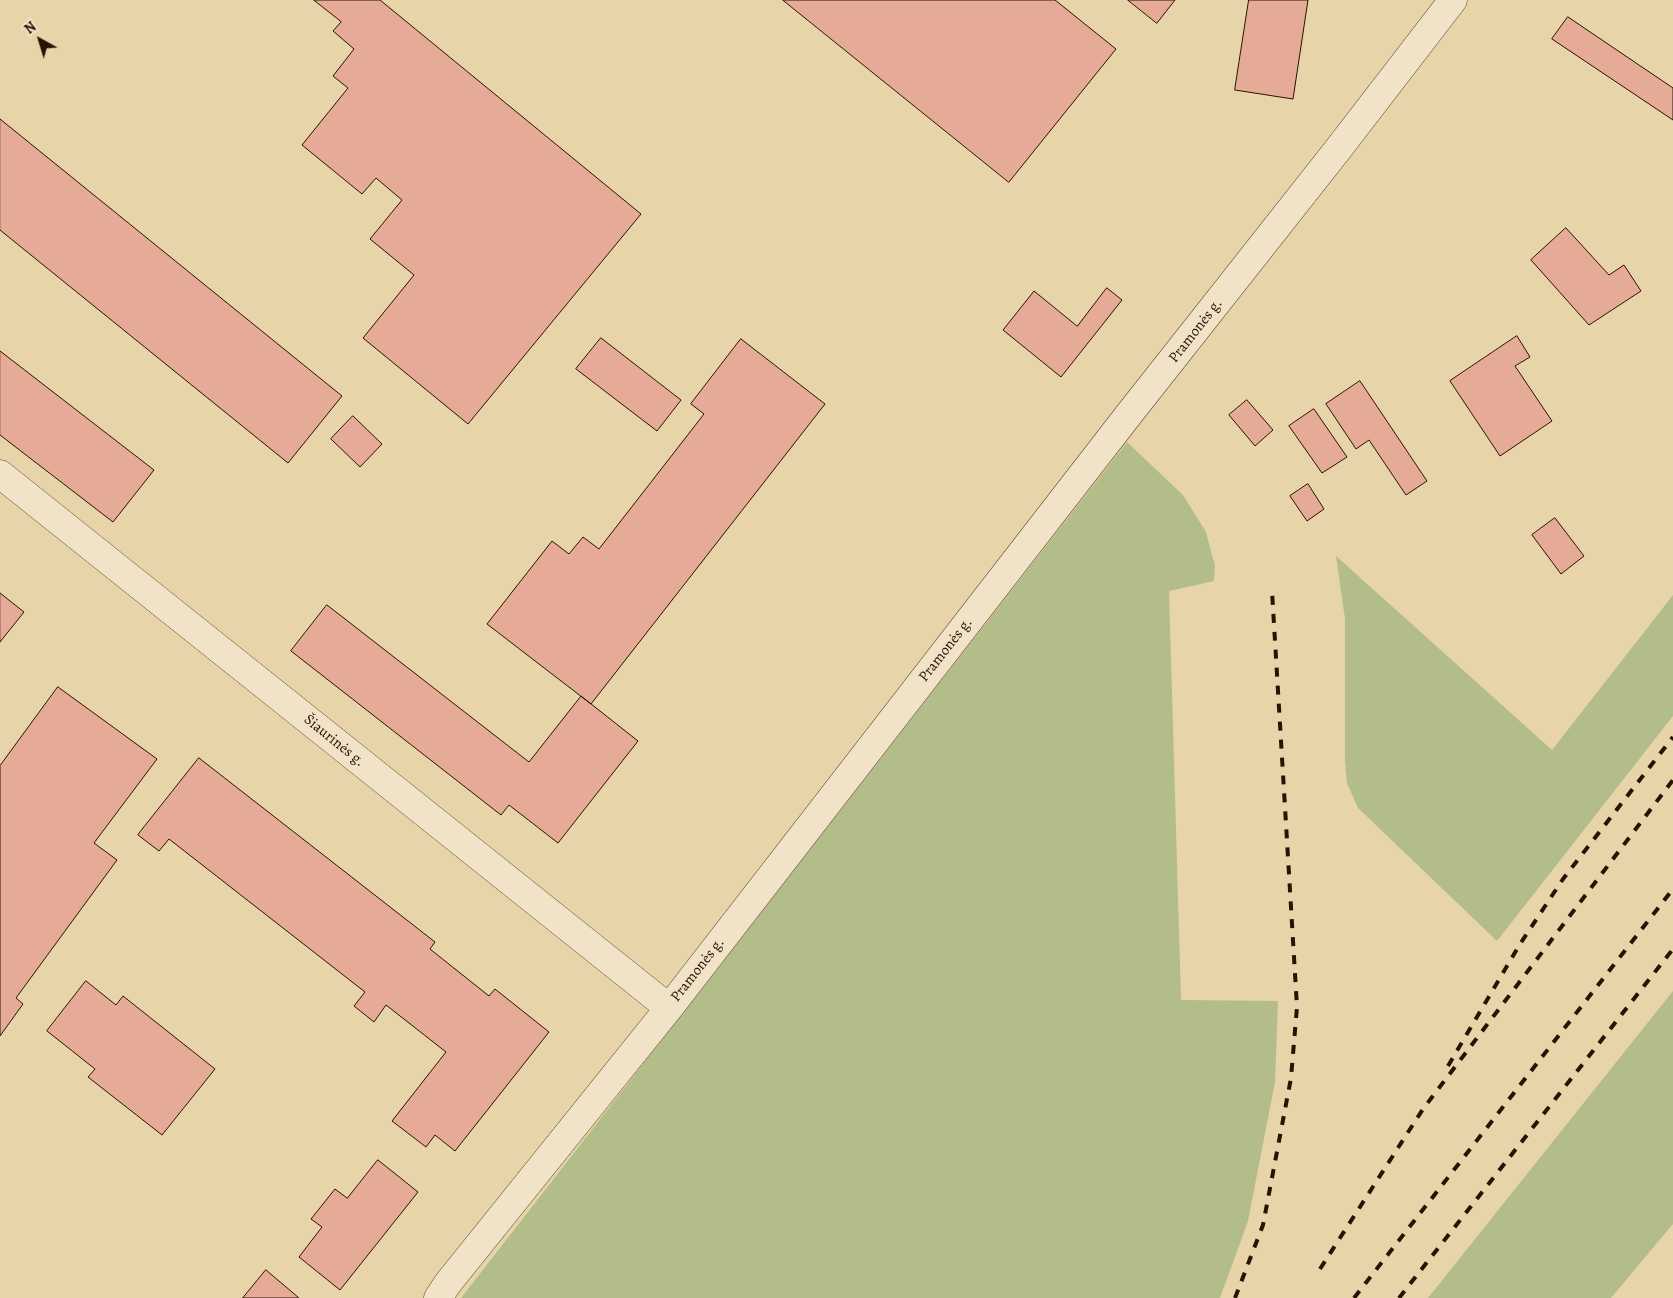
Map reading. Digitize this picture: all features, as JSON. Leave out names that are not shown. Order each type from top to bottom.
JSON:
[{"type":"street","name":"Pramonės g.","points":[[438,1298],[668,1008],[1333,156],[1452,0]]},
{"type":"street","name":"Šiaurinės g.","points":[[0,474],[668,1008]]},
{"type":"green space","points":[[1127,442],[1183,495],[1206,532],[1215,566],[1214,581],[1169,591],[1181,1000],[1278,1001],[1275,1082],[1248,1221],[1220,1298],[461,1298]]},
{"type":"green space","points":[[1336,556],[1552,750],[1673,595],[1673,716],[1497,941],[1358,808],[1347,783],[1345,762],[1345,619]]},
{"type":"green space","points":[[1673,991],[1673,1224],[1611,1298],[1428,1298]]},
{"type":"building","points":[[314,0],[380,0],[641,214],[468,424],[363,338],[414,275],[370,239],[402,200],[376,178],[362,194],[302,145],[348,88],[333,76],[354,49],[333,31],[341,22]]},
{"type":"building","points":[[783,0],[1055,0],[1116,49],[1009,182]]},
{"type":"building","points":[[1128,0],[1175,0],[1157,23]]},
{"type":"building","points":[[1249,0],[1308,0],[1293,99],[1235,90]]},
{"type":"building","points":[[1568,17],[1673,88],[1673,120],[1552,39]]},
{"type":"building","points":[[0,119],[342,396],[288,463],[0,230]]},
{"type":"building","points":[[1566,228],[1609,275],[1624,265],[1641,291],[1589,325],[1531,260]]},
{"type":"building","points":[[1107,288],[1122,300],[1061,377],[1003,330],[1034,291],[1077,326]]},
{"type":"building","points":[[1517,336],[1530,357],[1515,366],[1552,421],[1500,456],[1450,381]]},
{"type":"building","points":[[601,338],[681,400],[657,431],[576,369]]},
{"type":"building","points":[[741,339],[825,404],[591,704],[487,624],[552,541],[569,554],[583,537],[599,549],[704,414],[691,404]]},
{"type":"building","points":[[0,351],[154,470],[113,522],[0,435]]},
{"type":"building","points":[[1360,381],[1427,481],[1406,495],[1369,440],[1356,449],[1326,404]]},
{"type":"building","points":[[1247,400],[1273,430],[1255,446],[1229,415]]},
{"type":"building","points":[[1314,409],[1347,457],[1322,473],[1289,426]]},
{"type":"building","points":[[353,416],[382,444],[360,467],[331,439]]},
{"type":"building","points":[[1308,484],[1324,509],[1307,521],[1290,496]]},
{"type":"building","points":[[1555,518],[1584,556],[1561,574],[1532,535]]},
{"type":"building","points":[[0,593],[24,612],[0,642]]},
{"type":"building","points":[[327,605],[529,762],[581,696],[638,741],[558,843],[509,805],[501,815],[291,651]]},
{"type":"building","points":[[58,687],[157,759],[94,843],[117,860],[16,998],[23,1004],[0,1036],[0,766]]},
{"type":"building","points":[[199,758],[435,942],[430,949],[489,996],[495,989],[549,1032],[455,1151],[435,1135],[426,1147],[392,1121],[446,1052],[386,1005],[374,1022],[354,1006],[365,992],[169,839],[159,851],[138,835]]},
{"type":"building","points":[[86,981],[116,1005],[123,996],[215,1069],[162,1135],[88,1077],[95,1069],[47,1031]]},
{"type":"building","points":[[378,1160],[418,1192],[340,1290],[299,1257],[322,1227],[311,1219],[335,1189],[347,1198]]},
{"type":"building","points":[[266,1270],[299,1298],[243,1298]]},
{"type":"railway","points":[[1235,1298],[1263,1225],[1291,1078],[1297,1007],[1272,591]]},
{"type":"railway","points":[[1448,1066],[1520,944],[1563,879],[1673,737]]},
{"type":"railway","points":[[1320,1269],[1423,1109],[1673,780]]},
{"type":"railway","points":[[1354,1298],[1673,889]]},
{"type":"railway","points":[[1399,1298],[1673,949]]}]
